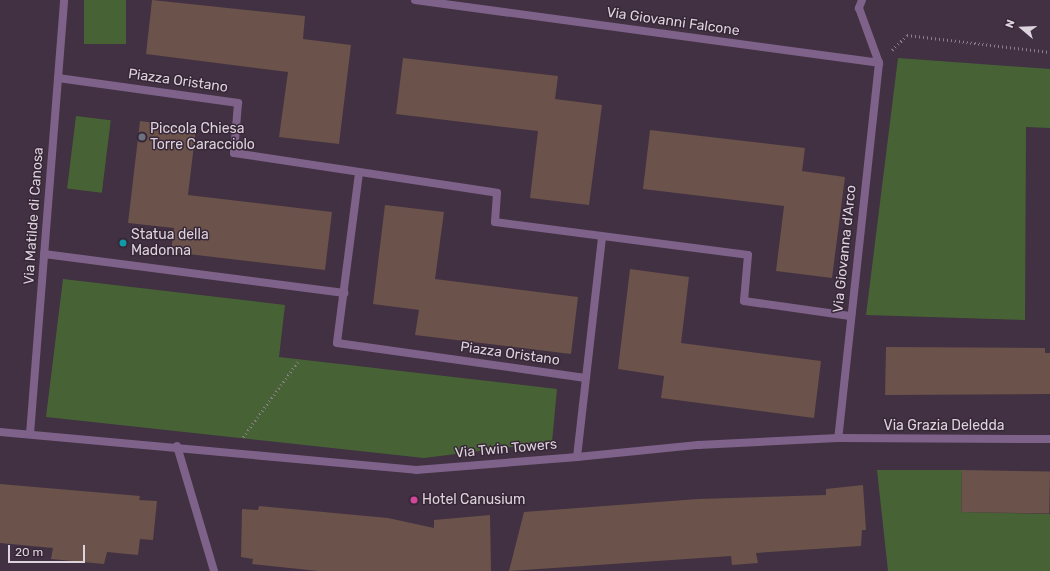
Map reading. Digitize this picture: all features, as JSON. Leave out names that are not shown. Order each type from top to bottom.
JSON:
[{"type":"street","name":"Via Matilde di Canosa","points":[[30,434],[64,0]]},
{"type":"street","name":"Via Giovanni Falcone","points":[[415,0],[879,63]]},
{"type":"street","points":[[862,0],[859,8],[879,63]]},
{"type":"street","name":"Via Giovanna d'Arco","points":[[838,438],[850,316],[879,63]]},
{"type":"street","name":"Piazza Oristano","points":[[58,78],[238,102],[234,153],[497,193],[495,222],[748,255],[744,302],[850,316]]},
{"type":"street","name":"Piazza Oristano","points":[[359,173],[338,343],[586,378]]},
{"type":"street","points":[[577,457],[602,236]]},
{"type":"street","points":[[44,254],[344,293]]},
{"type":"street","points":[[0,432],[30,434]]},
{"type":"street","name":"Via Twin Towers","points":[[30,434],[235,451],[416,470],[577,457],[698,445],[838,438]]},
{"type":"street","name":"Via Grazia Deledda","points":[[838,438],[1050,439]]},
{"type":"street","points":[[177,446],[214,571]]},
{"type":"path","points":[[879,63],[907,36],[1050,52]]},
{"type":"path","points":[[235,451],[299,360]]},
{"type":"green space","points":[[84,0],[126,0],[126,44],[84,44]]},
{"type":"green space","points":[[898,58],[1050,69],[1050,128],[1026,127],[1025,320],[866,315]]},
{"type":"green space","points":[[76,116],[111,120],[102,193],[67,188]]},
{"type":"green space","points":[[63,279],[285,305],[279,357],[557,389],[552,442],[424,458],[46,417]]},
{"type":"green space","points":[[877,470],[962,470],[961,512],[1050,514],[1050,571],[888,571]]},
{"type":"building","points":[[152,0],[305,16],[303,39],[351,45],[339,144],[279,137],[288,72],[146,54]]},
{"type":"building","points":[[403,58],[558,76],[555,99],[602,105],[589,205],[530,198],[538,131],[396,114]]},
{"type":"building","points":[[140,121],[196,128],[188,195],[332,212],[325,270],[171,252],[174,228],[128,223]]},
{"type":"building","points":[[650,130],[805,148],[802,171],[845,177],[832,278],[776,271],[784,206],[643,189]]},
{"type":"building","points":[[385,205],[444,212],[435,279],[578,297],[571,354],[415,335],[419,310],[373,304]]},
{"type":"building","points":[[630,269],[689,277],[681,343],[821,361],[814,418],[661,398],[664,376],[618,369]]},
{"type":"building","points":[[886,347],[1045,348],[1045,353],[1050,353],[1050,394],[885,395]]},
{"type":"building","points":[[962,470],[1050,472],[1049,514],[961,512]]},
{"type":"building","points":[[0,484],[140,496],[139,500],[157,501],[153,540],[140,539],[138,555],[107,552],[104,564],[51,559],[53,548],[0,543]]},
{"type":"building","points":[[863,485],[866,530],[862,530],[861,546],[756,553],[758,563],[732,565],[731,556],[509,571],[524,512],[698,499],[826,495],[826,489]]},
{"type":"building","points":[[259,506],[388,518],[434,528],[434,520],[490,515],[491,571],[318,571],[252,564],[253,559],[241,557],[242,509],[258,510]]},
{"type":"place","name":"Piccola Chiesa Torre Caracciolo","points":[[142,137]]},
{"type":"place","name":"Statua della Madonna","points":[[123,243]]},
{"type":"place","name":"Hotel Canusium","points":[[414,500]]}]
